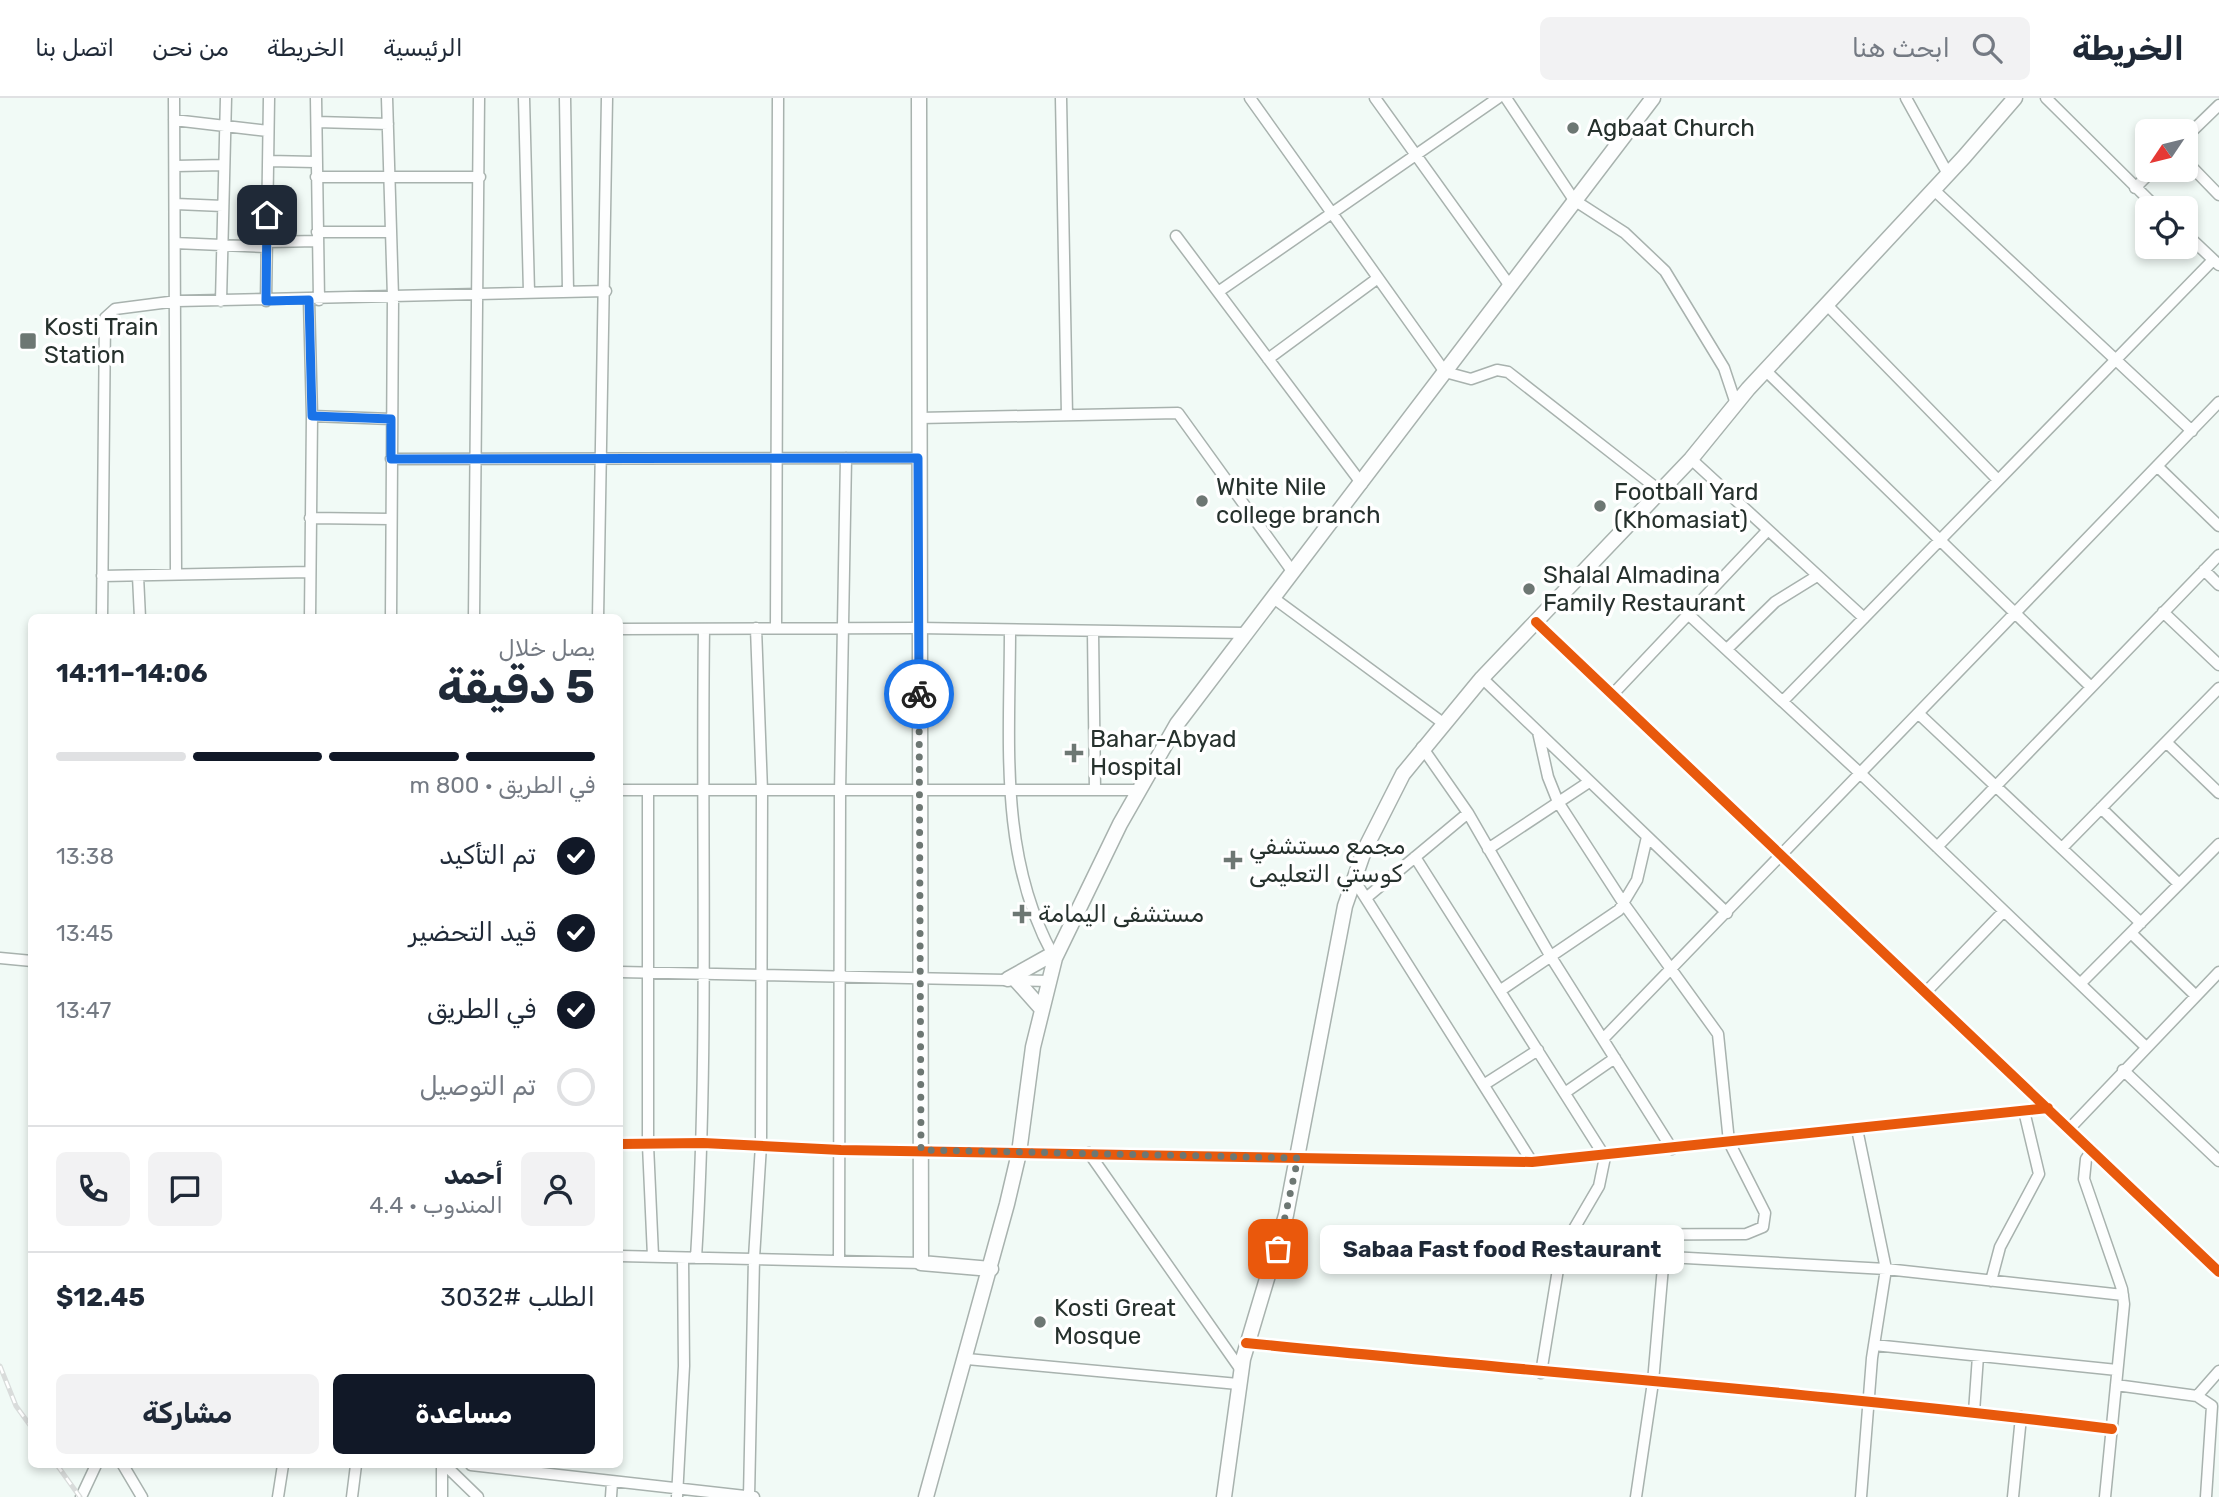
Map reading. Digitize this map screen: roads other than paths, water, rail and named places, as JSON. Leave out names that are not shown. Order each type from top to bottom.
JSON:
[{"type":"main road","points":[[919,98],[921,1262],[991,1269]]},
{"type":"main road","points":[[926,1497],[967,1359],[1019,1153],[1033,1047],[1055,953],[1138,790],[1177,724],[1653,98]]},
{"type":"main road","points":[[1224,1497],[1246,1343],[1278,1249],[1298,1158],[1329,980],[1353,878],[1379,818],[1422,747],[1482,678],[1691,459],[1736,404],[1934,190],[2014,98]]},
{"type":"main road","points":[[1041,1008],[1012,979],[1055,953]]},
{"type":"street","points":[[174,98],[177,302],[176,574]]},
{"type":"street","points":[[221,301],[226,98]]},
{"type":"street","points":[[266,301],[270,98]]},
{"type":"street","points":[[310,614],[317,237],[316,98]]},
{"type":"street","points":[[387,98],[393,297],[391,614]]},
{"type":"street","points":[[474,614],[479,98]]},
{"type":"street","points":[[524,98],[530,292]]},
{"type":"street","points":[[565,98],[568,291]]},
{"type":"street","points":[[598,614],[606,291],[607,98]]},
{"type":"street","points":[[776,628],[778,98]]},
{"type":"street","points":[[1061,98],[1067,415]]},
{"type":"street","points":[[1250,98],[1445,372],[1471,379],[1497,370],[1508,372],[1659,490]]},
{"type":"street","points":[[1375,98],[1510,286]]},
{"type":"street","points":[[1218,292],[1498,98]]},
{"type":"street","points":[[1506,98],[1574,200],[1625,233],[1665,271],[1724,368],[1736,404]]},
{"type":"street","points":[[1906,98],[1948,174]]},
{"type":"street","points":[[2046,98],[2144,196]]},
{"type":"street","points":[[2198,125],[2219,104]]},
{"type":"street","points":[[174,120],[268,131]]},
{"type":"street","points":[[317,122],[388,124]]},
{"type":"street","points":[[268,161],[315,162]]},
{"type":"street","points":[[176,166],[224,165]]},
{"type":"street","points":[[2198,174],[2219,195]]},
{"type":"street","points":[[316,177],[480,177]]},
{"type":"street","points":[[2135,188],[2141,182]]},
{"type":"street","points":[[1934,190],[2192,430]]},
{"type":"street","points":[[176,205],[223,206]]},
{"type":"street","points":[[175,243],[266,244],[391,232]]},
{"type":"street","points":[[1176,236],[1362,484]]},
{"type":"street","points":[[1783,701],[2117,359],[2216,262],[2198,245]]},
{"type":"street","points":[[1268,359],[1378,278]]},
{"type":"street","points":[[102,614],[105,318],[115,309],[177,302],[606,291]]},
{"type":"street","points":[[1827,306],[1998,480]]},
{"type":"street","points":[[1766,371],[2091,687]]},
{"type":"street","points":[[1603,1039],[2219,402]]},
{"type":"street","points":[[919,418],[1178,413],[1292,571]]},
{"type":"street","points":[[312,416],[391,419]]},
{"type":"street","points":[[839,1260],[839,792],[846,458]]},
{"type":"street","points":[[391,459],[477,461],[918,458]]},
{"type":"street","points":[[1691,459],[1864,618]]},
{"type":"street","points":[[2157,466],[2219,526]]},
{"type":"street","points":[[310,518],[390,519]]},
{"type":"street","points":[[1613,694],[1767,531]]},
{"type":"street","points":[[1937,847],[2219,555]]},
{"type":"street","points":[[2204,570],[2219,585]]},
{"type":"street","points":[[102,576],[310,572]]},
{"type":"street","points":[[138,576],[140,614]]},
{"type":"street","points":[[1727,649],[1763,613],[1817,576]]},
{"type":"street","points":[[1272,597],[1443,723]]},
{"type":"street","points":[[2163,612],[2219,665]]},
{"type":"street","points":[[1688,614],[1861,774],[2146,1047]]},
{"type":"street","points":[[1536,622],[1781,857],[2217,1267]]},
{"type":"street","points":[[540,1469],[677,1493],[752,1497],[754,1258],[761,1145],[762,791],[755,628]]},
{"type":"street","points":[[623,629],[918,628],[1245,633]]},
{"type":"street","points":[[696,1258],[703,1143],[705,973],[701,791],[704,629]]},
{"type":"street","points":[[1010,630],[1012,830],[1021,870],[1041,933],[1055,953]]},
{"type":"street","points":[[1093,632],[1095,790]]},
{"type":"street","points":[[1482,678],[1727,913]]},
{"type":"street","points":[[2063,848],[2219,688]]},
{"type":"street","points":[[1919,714],[2141,923]]},
{"type":"street","points":[[1538,732],[1548,777],[1559,802],[1624,904],[1717,1034],[1729,1142],[1765,1213],[1763,1227],[1756,1231],[1569,1235]]},
{"type":"street","points":[[2166,742],[2219,793]]},
{"type":"street","points":[[1422,747],[1468,813],[1551,957],[1672,1149]]},
{"type":"street","points":[[1488,849],[1589,782]]},
{"type":"street","points":[[623,790],[1138,790]]},
{"type":"street","points":[[648,791],[648,1145],[653,1256]]},
{"type":"street","points":[[2101,808],[2179,884]]},
{"type":"street","points":[[1366,898],[1468,813]]},
{"type":"street","points":[[1501,990],[1607,920],[1624,904],[1639,876],[1647,837]]},
{"type":"street","points":[[2081,983],[2219,844]]},
{"type":"street","points":[[1415,856],[1605,1157],[1600,1186],[1561,1251],[1541,1373]]},
{"type":"street","points":[[1353,878],[1485,1084],[1532,1163]]},
{"type":"street","points":[[1925,993],[2004,911]]},
{"type":"street","points":[[2131,933],[2196,996]]},
{"type":"street","points":[[0,958],[28,961]]},
{"type":"street","points":[[623,972],[1049,981]]},
{"type":"street","points":[[2070,1128],[2219,972]]},
{"type":"street","points":[[1485,1084],[1538,1050]]},
{"type":"street","points":[[1566,1092],[1615,1058]]},
{"type":"street","points":[[2123,1070],[2219,1161]]},
{"type":"street","points":[[623,1144],[703,1143],[841,1150],[1532,1163],[2048,1108]]},
{"type":"street","points":[[1991,1281],[2000,1247],[2039,1174],[2024,1111]]},
{"type":"street","points":[[1857,1129],[1886,1269],[1874,1345],[1860,1497]]},
{"type":"street","points":[[2092,1150],[2086,1160],[2084,1179],[2123,1295],[2105,1497]]},
{"type":"street","points":[[1089,1153],[1240,1377]]},
{"type":"street","points":[[1561,1251],[1886,1269],[2123,1295]]},
{"type":"street","points":[[1636,1497],[1653,1382],[1664,1255]]},
{"type":"street","points":[[623,1256],[921,1262]]},
{"type":"street","points":[[677,1493],[684,1366],[683,1259]]},
{"type":"street","points":[[1246,1343],[1541,1373],[1869,1401],[2112,1429]]},
{"type":"street","points":[[1874,1345],[2118,1370]]},
{"type":"street","points":[[1974,1412],[1978,1356]]},
{"type":"street","points":[[967,1359],[1240,1377]]},
{"type":"street","points":[[2197,1395],[2219,1371]]},
{"type":"street","points":[[2116,1385],[2197,1395],[2215,1410],[2206,1497]]},
{"type":"street","points":[[2014,1497],[2021,1418]]},
{"type":"street","points":[[80,1497],[94,1468]]},
{"type":"street","points":[[125,1468],[142,1497]]},
{"type":"street","points":[[278,1497],[282,1468]]},
{"type":"street","points":[[352,1497],[356,1468]]},
{"type":"street","points":[[442,1497],[443,1468]]},
{"type":"street","points":[[446,1468],[478,1497]]},
{"type":"street","points":[[611,1497],[612,1482]]},
{"type":"railway","points":[[0,1366],[16,1406],[28,1422]]},
{"type":"railway","points":[[59,1468],[80,1497]]},
{"type":"place","name":"Agbaat Church","points":[[1573,128]]},
{"type":"place","name":"Kosti Train Station","points":[[28,341]]},
{"type":"place","name":"White Nile college branch","points":[[1202,501]]},
{"type":"place","name":"Football Yard (Khomasiat)","points":[[1600,506]]},
{"type":"place","name":"Shalal Almadina Family Restaurant","points":[[1529,589]]},
{"type":"place","name":"Bahar-Abyad Hospital","points":[[1074,753]]},
{"type":"place","name":"مجمع مستشفي كوستي التعليمى","points":[[1233,860]]},
{"type":"place","name":"مستشفى اليمامة","points":[[1022,914]]},
{"type":"place","name":"Sabaa Fast food Restaurant","points":[[1278,1249]]},
{"type":"place","name":"Kosti Great Mosque","points":[[1040,1322]]}]
